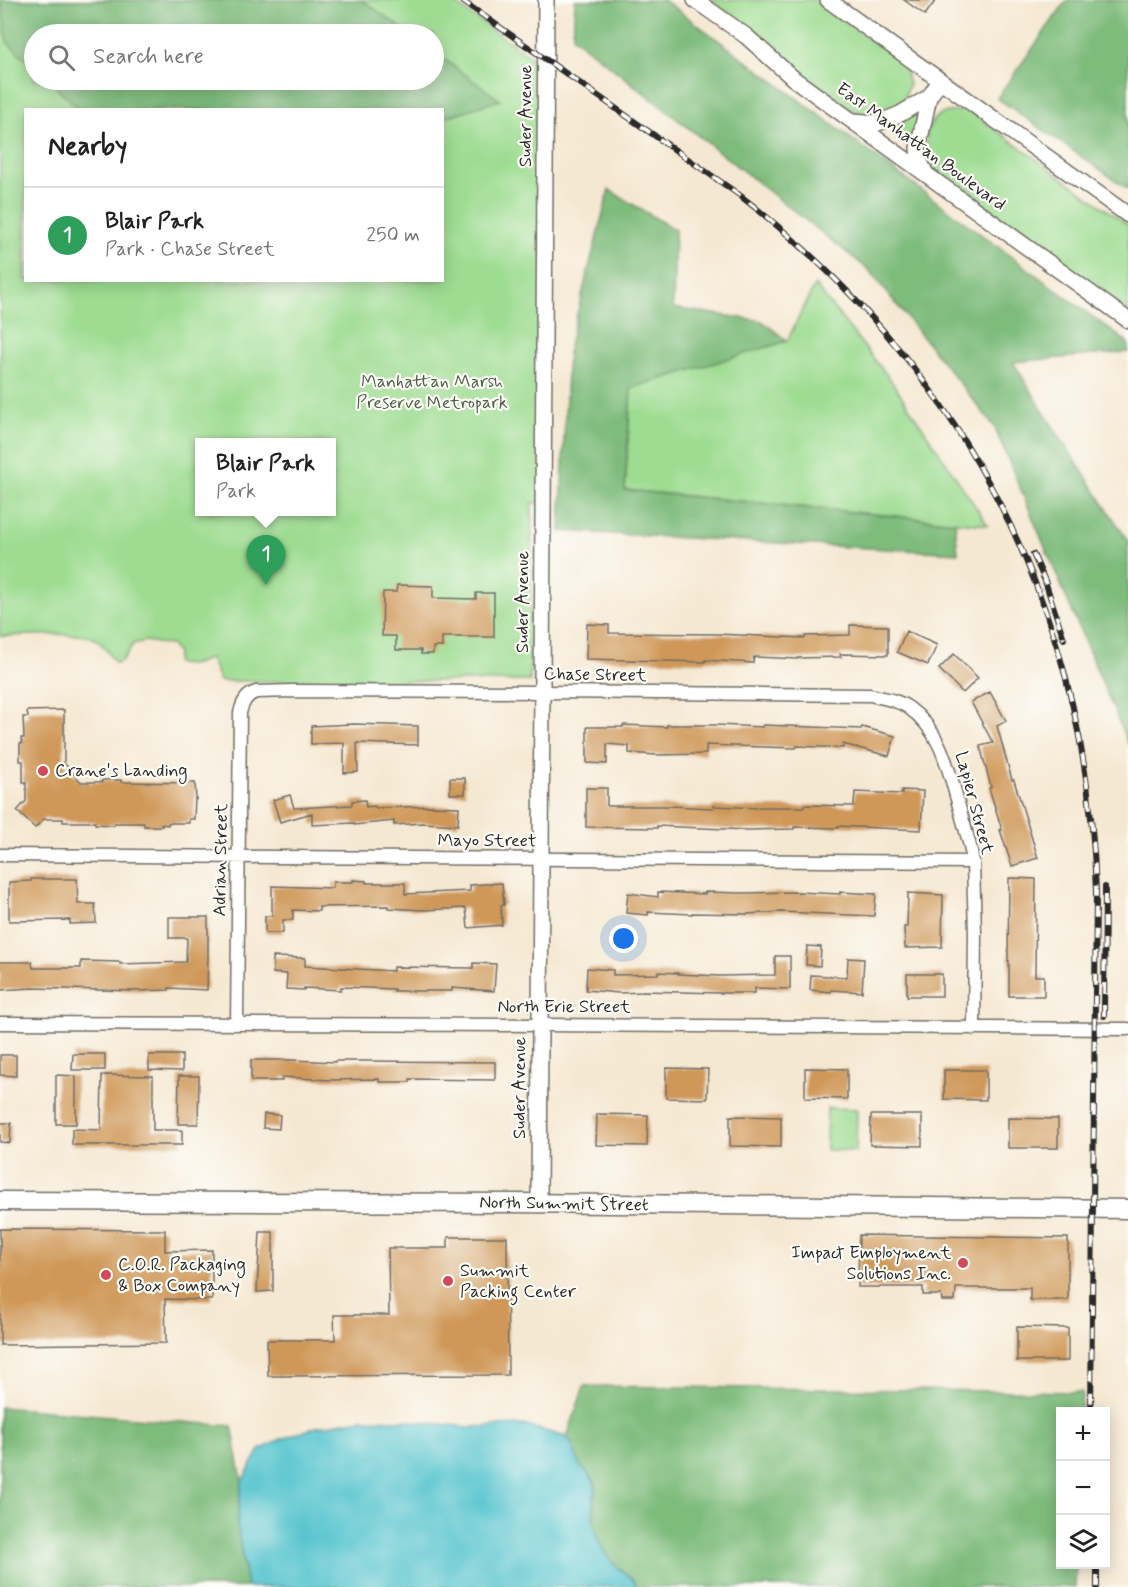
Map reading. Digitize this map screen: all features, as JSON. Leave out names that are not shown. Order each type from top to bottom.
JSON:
[{"type":"main road","name":"North Summit Street","points":[[0,1201],[539,1203],[1128,1209]]},
{"type":"street","name":"Suder Avenue","points":[[539,1203],[546,0]]},
{"type":"street","name":"East Manhattan Boulevard","points":[[695,0],[746,36],[794,79],[1128,320]]},
{"type":"street","points":[[828,0],[1128,215]]},
{"type":"street","points":[[852,121],[878,123],[900,114],[928,97],[940,81]]},
{"type":"street","points":[[925,173],[919,160],[918,148],[928,97]]},
{"type":"street","name":"Chase Street","points":[[246,698],[256,692],[870,695],[888,698],[908,707]]},
{"type":"street","name":"Adrian Street","points":[[237,1024],[240,713],[246,698]]},
{"type":"street","name":"Lapier Street","points":[[908,707],[931,729],[945,756],[970,846],[973,862],[975,934],[974,1029]]},
{"type":"street","name":"Mayo Street","points":[[0,855],[973,862]]},
{"type":"street","name":"North Erie Street","points":[[0,1023],[1128,1029]]},
{"type":"green space","name":"Manhattan Marsh Preserve Metropark","points":[[0,0],[450,0],[545,67],[543,503],[532,503],[530,681],[220,681],[210,658],[193,664],[176,663],[177,653],[171,645],[145,641],[133,644],[123,660],[116,663],[95,639],[64,635],[0,636]]},
{"type":"green space","points":[[1,0],[362,0],[396,24],[24,24],[24,58],[7,42]]},
{"type":"green space","points":[[575,0],[664,0],[1128,343],[1128,352],[1013,362],[1128,541],[1128,744],[994,426],[869,270],[573,37]]},
{"type":"green space","points":[[711,0],[814,0],[901,62],[909,85],[902,103],[892,112],[879,116],[867,116],[855,112],[796,69],[763,39]]},
{"type":"green space","points":[[1067,0],[1128,0],[1128,189],[997,98]]},
{"type":"green space","points":[[444,59],[500,100],[444,118],[444,108],[78,108],[59,90],[444,90]]},
{"type":"green space","points":[[966,110],[1128,225],[1128,312],[934,168],[927,148],[928,129],[934,119],[941,114]]},
{"type":"green space","points":[[920,111],[912,145],[889,129],[889,125]]},
{"type":"green space","points":[[609,190],[675,230],[673,308],[762,321],[787,341],[631,388],[625,490],[955,522],[958,553],[560,531],[568,349]]},
{"type":"green space","points":[[815,285],[890,379],[988,525],[625,490],[631,388],[787,341]]},
{"type":"green space","points":[[827,1108],[857,1109],[856,1151],[826,1150]]},
{"type":"green space","points":[[584,1386],[1082,1392],[1081,1407],[1056,1407],[1056,1569],[1076,1569],[1075,1587],[637,1587],[632,1579],[611,1562],[599,1542],[593,1519],[595,1483],[580,1466],[567,1437]]},
{"type":"green space","points":[[0,1407],[232,1426],[242,1481],[237,1523],[247,1587],[0,1587]]},
{"type":"water","points":[[360,1419],[403,1420],[470,1427],[523,1425],[567,1437],[580,1466],[595,1483],[593,1519],[599,1542],[611,1562],[632,1579],[637,1587],[247,1587],[237,1523],[242,1481],[260,1450],[281,1439],[316,1427]]},
{"type":"building","points":[[904,0],[936,0],[925,15]]},
{"type":"building","points":[[397,585],[433,586],[433,598],[476,599],[476,593],[494,593],[494,637],[442,637],[442,647],[433,647],[433,654],[421,654],[421,650],[396,650],[396,636],[382,636],[383,592],[396,592]]},
{"type":"building","points":[[587,624],[609,625],[609,633],[805,638],[805,636],[850,635],[850,625],[888,626],[888,655],[840,654],[841,657],[798,659],[754,657],[753,663],[705,660],[705,662],[586,659]]},
{"type":"building","points":[[906,631],[937,645],[928,665],[897,652]]},
{"type":"building","points":[[954,654],[978,678],[963,693],[939,669]]},
{"type":"building","points":[[990,692],[1006,721],[997,726],[1038,858],[1012,866],[1000,830],[1002,830],[989,788],[991,787],[980,746],[993,743],[971,702]]},
{"type":"building","name":"Crane's Landing","points":[[64,710],[64,763],[81,782],[121,780],[121,782],[195,783],[194,819],[189,819],[189,823],[144,826],[144,823],[115,823],[114,825],[44,819],[35,828],[17,811],[26,801],[23,761],[20,761],[21,738],[24,738],[23,717],[28,717],[27,711]]},
{"type":"building","points":[[354,724],[418,726],[418,745],[357,743],[358,772],[344,773],[344,743],[311,744],[311,726]]},
{"type":"building","points":[[623,725],[763,727],[763,725],[861,729],[862,727],[895,736],[889,756],[843,744],[843,748],[706,745],[706,754],[656,755],[629,753],[629,746],[607,744],[607,764],[587,763],[587,727],[623,727]]},
{"type":"building","points":[[450,778],[465,778],[465,794],[450,794]]},
{"type":"building","points":[[586,788],[607,788],[607,806],[713,808],[713,806],[759,808],[804,807],[804,805],[854,806],[855,792],[902,794],[902,790],[923,791],[921,830],[838,826],[838,828],[794,827],[794,829],[747,830],[657,826],[657,828],[586,827]]},
{"type":"building","points":[[290,795],[294,808],[352,805],[352,801],[365,800],[366,807],[375,806],[375,808],[459,807],[458,825],[423,823],[394,825],[394,821],[354,825],[354,823],[312,825],[312,813],[280,822],[273,800]]},
{"type":"building","points":[[1009,878],[1036,879],[1035,976],[1044,976],[1044,996],[1009,996]]},
{"type":"building","points":[[31,879],[77,879],[78,904],[95,904],[96,923],[70,924],[70,920],[9,921],[9,882],[31,881]]},
{"type":"building","points":[[353,880],[366,881],[366,883],[405,883],[405,894],[470,891],[470,885],[502,883],[504,905],[501,905],[502,925],[468,928],[466,908],[424,910],[388,908],[388,906],[319,907],[319,911],[293,910],[293,920],[283,920],[283,933],[265,933],[265,916],[272,916],[272,886],[333,888],[333,882],[353,882]]},
{"type":"building","points":[[658,892],[876,894],[874,916],[781,912],[692,914],[648,912],[648,915],[626,913],[628,893],[658,897]]},
{"type":"building","points":[[908,893],[943,895],[942,947],[905,948],[904,927],[907,927]]},
{"type":"building","points":[[169,917],[208,917],[207,990],[169,988],[169,990],[134,991],[33,988],[0,990],[0,962],[32,962],[33,968],[81,968],[81,961],[120,962],[120,964],[186,962],[187,938],[169,938]]},
{"type":"building","points":[[807,946],[821,947],[820,966],[806,965]]},
{"type":"building","points":[[775,956],[790,956],[790,989],[755,988],[755,993],[643,991],[619,993],[586,990],[587,968],[613,970],[613,975],[658,974],[658,972],[720,976],[775,975]]},
{"type":"building","points":[[273,957],[305,958],[305,966],[393,971],[393,967],[473,968],[473,963],[496,964],[494,991],[452,988],[452,991],[394,991],[394,989],[341,987],[341,990],[286,989],[287,974],[273,973]]},
{"type":"building","points":[[848,958],[864,959],[862,992],[810,990],[811,975],[847,977]]},
{"type":"building","points":[[907,974],[942,974],[942,996],[907,996]]},
{"type":"building","points":[[73,1054],[105,1054],[105,1070],[72,1070]]},
{"type":"building","points":[[0,1055],[16,1055],[16,1076],[0,1075]]},
{"type":"building","points":[[149,1055],[182,1055],[182,1071],[149,1070]]},
{"type":"building","points":[[251,1060],[495,1062],[495,1080],[410,1079],[410,1082],[379,1082],[379,1079],[330,1080],[282,1077],[282,1081],[251,1081]]},
{"type":"building","points":[[666,1068],[708,1069],[707,1099],[666,1098]]},
{"type":"building","points":[[805,1068],[847,1069],[847,1099],[805,1098]]},
{"type":"building","points":[[944,1070],[986,1070],[986,1100],[944,1099]]},
{"type":"building","points":[[56,1075],[76,1076],[76,1124],[56,1124]]},
{"type":"building","points":[[102,1075],[153,1076],[153,1130],[182,1130],[182,1145],[72,1145],[72,1129],[101,1130]]},
{"type":"building","points":[[179,1076],[199,1076],[198,1124],[178,1124]]},
{"type":"building","points":[[264,1114],[280,1115],[279,1129],[263,1128]]},
{"type":"building","points":[[597,1114],[648,1115],[647,1146],[596,1145]]},
{"type":"building","points":[[871,1115],[922,1115],[922,1146],[870,1145]]},
{"type":"building","points":[[730,1116],[781,1117],[781,1147],[730,1146]]},
{"type":"building","points":[[1008,1118],[1058,1119],[1058,1148],[1008,1148]]},
{"type":"building","points":[[0,1123],[11,1123],[10,1143],[0,1142]]},
{"type":"building","name":"C.O.R. Packaging & Box Company","points":[[0,1229],[165,1230],[165,1251],[212,1250],[212,1300],[165,1299],[166,1343],[0,1345]]},
{"type":"building","points":[[260,1232],[273,1232],[273,1291],[257,1292]]},
{"type":"building","name":"Impact Employment Solutions Inc.","points":[[859,1235],[1068,1238],[1068,1300],[1030,1300],[1030,1288],[956,1288],[955,1301],[942,1301],[941,1295],[923,1295],[923,1287],[858,1287]]},
{"type":"building","name":"Summit Packing Center","points":[[448,1237],[507,1237],[508,1375],[268,1376],[267,1340],[335,1340],[334,1315],[389,1315],[388,1248],[448,1248]]},
{"type":"building","points":[[1017,1327],[1068,1328],[1068,1361],[1017,1361]]},
{"type":"railway","points":[[461,0],[738,194],[818,262],[888,336],[948,416],[998,501],[1038,591],[1068,687],[1087,787],[1096,892],[1091,1407]]},
{"type":"railway","points":[[1033,554],[1045,581],[1064,639]]},
{"type":"railway","points":[[1104,1016],[1105,887]]},
{"type":"railway","points":[[1097,1569],[1097,1587]]},
{"type":"place","name":"Blair Park","points":[[266,585]]},
{"type":"place","name":"Crane's Landing","points":[[43,771]]},
{"type":"place","name":"Impact Employment Solutions Inc.","points":[[963,1263]]},
{"type":"place","name":"C.O.R. Packaging & Box Company","points":[[106,1275]]},
{"type":"place","name":"Summit Packing Center","points":[[448,1281]]}]
